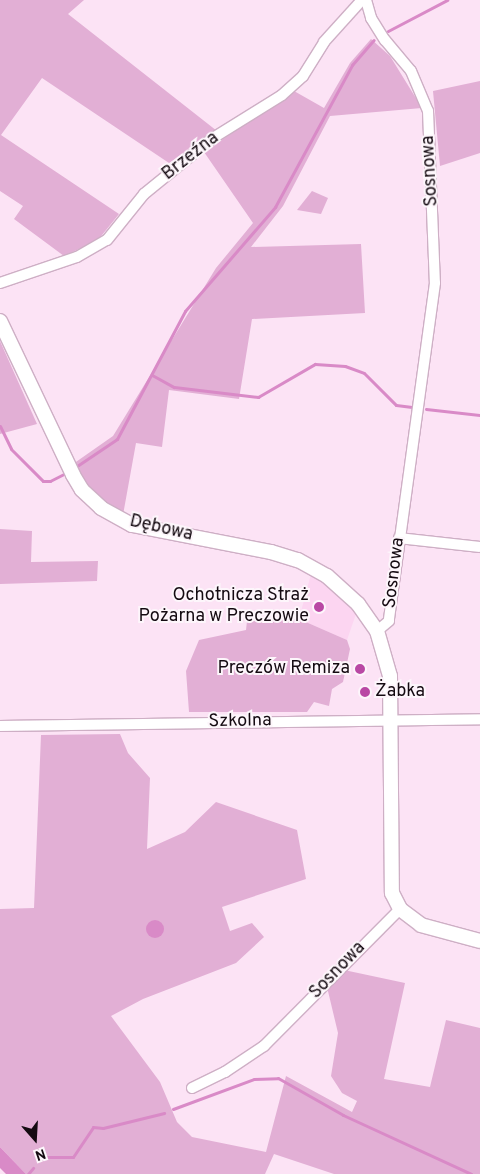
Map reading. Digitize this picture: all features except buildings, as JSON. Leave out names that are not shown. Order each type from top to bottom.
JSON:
[{"type":"street","name":"Brzeźna","points":[[0,283],[77,257],[107,240],[144,194],[213,138],[282,95],[303,76],[324,42],[364,0]]},
{"type":"street","name":"Sosnowa","points":[[192,1088],[225,1072],[264,1046],[400,909],[392,892],[391,875],[391,719],[388,660],[376,631],[389,621],[398,538],[435,283],[433,200],[425,103],[410,71],[371,18],[364,0]]},
{"type":"street","name":"Dębowa","points":[[0,321],[72,475],[94,503],[132,525],[271,552],[298,560],[345,590],[376,631]]},
{"type":"street","points":[[398,538],[480,547]]},
{"type":"street","name":"Szkolna","points":[[0,726],[480,719]]},
{"type":"street","points":[[400,909],[421,925],[480,941]]},
{"type":"shaded area","points":[[0,0],[84,0],[68,14],[217,131],[169,163],[42,78],[1,135],[119,214],[98,240],[64,256],[14,219],[23,206],[0,191]]},
{"type":"shaded area","points":[[371,39],[390,56],[422,108],[330,116],[283,206],[251,247],[361,244],[365,313],[252,319],[239,399],[169,390],[162,447],[136,443],[123,515],[85,486],[73,464],[113,436],[216,268],[253,223],[204,152],[294,91],[324,108],[350,63]]},
{"type":"shaded area","points":[[480,81],[480,153],[440,166],[433,91]]},
{"type":"shaded area","points":[[312,191],[328,198],[321,214],[297,210]]},
{"type":"shaded area","points":[[0,341],[37,424],[0,434]]},
{"type":"shaded area","points":[[0,529],[32,531],[31,562],[98,561],[97,581],[0,584]]},
{"type":"shaded area","points":[[311,574],[321,579],[357,611],[347,640],[299,619]]},
{"type":"shaded area","points":[[299,619],[347,640],[350,649],[343,682],[332,689],[329,706],[314,702],[307,712],[189,712],[186,671],[199,640],[246,630],[247,621]]},
{"type":"shaded area","points":[[120,734],[128,753],[150,778],[147,849],[185,832],[216,802],[297,830],[306,879],[222,907],[230,931],[252,923],[264,937],[236,963],[143,999],[111,1016],[160,1082],[177,1122],[192,1137],[266,1152],[286,1076],[352,1112],[357,1101],[342,1093],[331,1076],[338,1033],[327,987],[344,970],[405,983],[384,1079],[430,1087],[446,1020],[480,1028],[480,1174],[334,1174],[274,1154],[265,1174],[26,1174],[0,1147],[0,909],[34,908],[41,735]]},
{"type":"shaded area","points":[[155,920],[161,923],[164,929],[161,935],[155,938],[149,935],[146,929],[149,923]]},
{"type":"shaded area","points":[[0,1147],[26,1174],[6,1174],[0,1168]]},
{"type":"waterway","points":[[388,31],[447,0]]},
{"type":"waterway","points":[[74,468],[117,439],[185,311],[275,207],[352,65],[374,40]]},
{"type":"waterway","points":[[152,375],[174,387],[258,397],[315,364],[345,366],[364,373],[396,405],[412,407]]},
{"type":"waterway","points":[[426,409],[480,415]]},
{"type":"waterway","points":[[0,426],[11,449],[43,481],[50,481],[64,474]]},
{"type":"waterway","points":[[173,1109],[254,1079],[278,1078],[343,1115],[471,1174]]},
{"type":"waterway","points":[[45,1157],[73,1157],[93,1127],[103,1128],[164,1113]]},
{"type":"waterway","points":[[28,1174],[33,1168]]},
{"type":"place","name":"Ochotnicza Straż Pożarna w Preczowie","points":[[319,607]]},
{"type":"place","name":"Preczów Remiza","points":[[360,669]]},
{"type":"place","name":"Żabka","points":[[365,692]]}]
